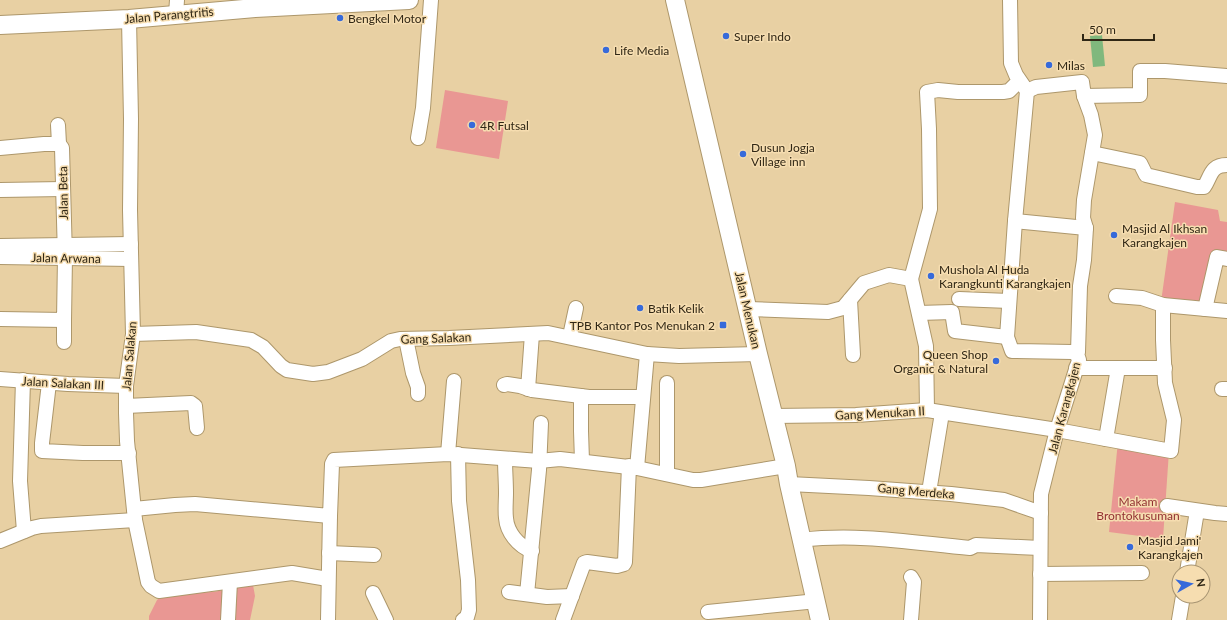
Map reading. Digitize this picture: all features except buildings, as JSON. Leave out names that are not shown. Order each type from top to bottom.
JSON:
[{"type":"main road","name":"Jalan Parangtritis","points":[[0,25],[129,19],[176,7],[409,0]]},
{"type":"main road","name":"Jalan Menukan","points":[[675,0],[758,354],[786,466],[788,484],[817,601],[820,620]]},
{"type":"street","points":[[418,138],[423,108],[431,0]]},
{"type":"street","points":[[919,313],[952,312],[955,331],[1007,337],[1023,86],[1013,70],[1011,63],[1010,0]]},
{"type":"street","name":"Jalan Salakan","points":[[129,19],[133,334],[126,386],[126,406],[134,515],[148,582],[155,589],[159,591],[230,582]]},
{"type":"street","points":[[1084,96],[1140,95],[1140,71],[1165,71],[1227,76]]},
{"type":"street","points":[[927,410],[926,346],[911,279],[930,209],[930,129],[927,92],[938,90],[958,92],[1003,92],[1023,86],[1082,82],[1084,96],[1096,135],[1084,200],[1083,218],[1086,228],[1084,260],[1080,286],[1077,361],[1118,368],[1165,368],[1163,305]]},
{"type":"street","name":"Jalan Beta","points":[[58,124],[59,144],[63,151],[65,251],[64,342]]},
{"type":"street","points":[[0,148],[59,144]]},
{"type":"street","points":[[1092,153],[1140,163],[1146,175],[1197,187],[1204,187],[1212,172],[1222,165],[1227,165]]},
{"type":"street","points":[[0,190],[63,189]]},
{"type":"street","points":[[1015,221],[1086,228]]},
{"type":"street","name":"Jalan Arwana","points":[[0,257],[131,244]]},
{"type":"street","name":"Jalan Arwana","points":[[0,246],[131,258]]},
{"type":"street","points":[[1205,309],[1217,257],[1227,258]]},
{"type":"street","points":[[748,309],[828,312],[844,308],[864,283],[889,275],[911,279]]},
{"type":"street","points":[[1116,296],[1142,298],[1163,305],[1227,311]]},
{"type":"street","points":[[959,299],[1009,301]]},
{"type":"street","points":[[850,300],[853,355]]},
{"type":"street","points":[[570,336],[576,308]]},
{"type":"street","points":[[0,319],[64,320]]},
{"type":"street","name":"Gang Salakan","points":[[133,334],[196,332],[251,340],[263,347],[281,366],[287,370],[313,374],[328,372],[362,359],[393,340],[406,339],[552,333],[647,354],[679,356],[758,354]]},
{"type":"street","points":[[528,389],[532,334]]},
{"type":"street","name":"Jalan Karangkajen","points":[[1007,337],[1012,351],[1072,352],[1077,361],[1057,430],[1041,494],[1040,620]]},
{"type":"street","points":[[406,339],[413,373],[418,387],[418,394]]},
{"type":"street","points":[[563,620],[584,563],[587,562],[617,566],[624,564],[625,562],[633,467],[643,397],[647,354]]},
{"type":"street","points":[[1106,439],[1118,368]]},
{"type":"street","name":"Gang Menukan II","points":[[774,416],[856,415],[927,410],[1057,430],[1171,451],[1174,420],[1166,392],[1165,368]]},
{"type":"street","name":"Jalan Salakan III","points":[[0,379],[126,386]]},
{"type":"street","points":[[23,380],[20,481],[24,531]]},
{"type":"street","points":[[454,381],[453,454],[468,580],[469,610],[467,617],[463,620]]},
{"type":"street","points":[[49,382],[42,451],[129,453]]},
{"type":"street","points":[[667,383],[667,474]]},
{"type":"street","points":[[504,385],[507,384],[528,389],[581,396],[606,398],[643,397]]},
{"type":"street","points":[[581,396],[582,461]]},
{"type":"street","points":[[126,406],[192,403],[196,407],[197,428]]},
{"type":"street","points":[[929,492],[942,413]]},
{"type":"street","points":[[527,594],[539,478],[541,423]]},
{"type":"street","points":[[328,620],[330,516],[332,464],[334,460],[453,454],[539,461],[560,459],[633,467],[693,480],[786,466]]},
{"type":"street","points":[[505,459],[507,524],[510,532],[519,543],[532,551]]},
{"type":"street","name":"Gang Merdeka","points":[[788,484],[929,492],[1004,500],[1041,513]]},
{"type":"street","points":[[0,541],[41,526],[134,515],[175,505],[195,504],[330,516]]},
{"type":"street","points":[[1167,506],[1227,514]]},
{"type":"street","points":[[1188,564],[1197,511]]},
{"type":"street","points":[[802,540],[833,537],[862,537],[970,548],[976,545],[1040,548]]},
{"type":"street","points":[[329,553],[374,555]]},
{"type":"street","points":[[228,620],[230,582],[295,573],[328,580]]},
{"type":"street","points":[[1040,574],[1142,573]]},
{"type":"street","points":[[911,577],[914,582],[911,620]]},
{"type":"street","points":[[509,592],[547,597],[572,596]]},
{"type":"street","points":[[373,593],[386,620]]},
{"type":"street","points":[[708,612],[817,601]]},
{"type":"street","points":[[1179,620],[1182,604]]},
{"type":"green space","name":"4R Futsal","points":[[445,90],[508,101],[499,159],[436,148]]},
{"type":"green space","points":[[1175,202],[1218,210],[1220,221],[1227,222],[1227,255],[1215,254],[1205,307],[1161,302]]},
{"type":"green space","name":"Makam Brontokusuman","points":[[1118,441],[1169,451],[1163,539],[1109,532]]},
{"type":"green space","points":[[253,585],[255,596],[250,620],[149,620],[149,616],[157,600],[164,594],[213,592]]},
{"type":"shaded area","points":[[1102,35],[1105,66],[1093,67],[1090,36]]},
{"type":"place","name":"Bengkel Motor","points":[[340,18]]},
{"type":"place","name":"Super Indo","points":[[726,36]]},
{"type":"place","name":"Life Media","points":[[606,50]]},
{"type":"place","name":"Milas","points":[[1049,65]]},
{"type":"place","name":"4R Futsal","points":[[472,125]]},
{"type":"place","name":"Dusun Jogja Village inn","points":[[743,154]]},
{"type":"place","name":"Masjid Al Ikhsan Karangkajen","points":[[1114,235]]},
{"type":"place","name":"Mushola Al Huda Karangkunti Karangkajen","points":[[931,276]]},
{"type":"place","name":"Batik Kelik","points":[[640,308]]},
{"type":"place","name":"TPB Kantor Pos Menukan 2","points":[[723,325]]},
{"type":"place","name":"Queen Shop Organic & Natural","points":[[996,361]]},
{"type":"place","name":"Masjid Jami' Karangkajen","points":[[1130,547]]}]
